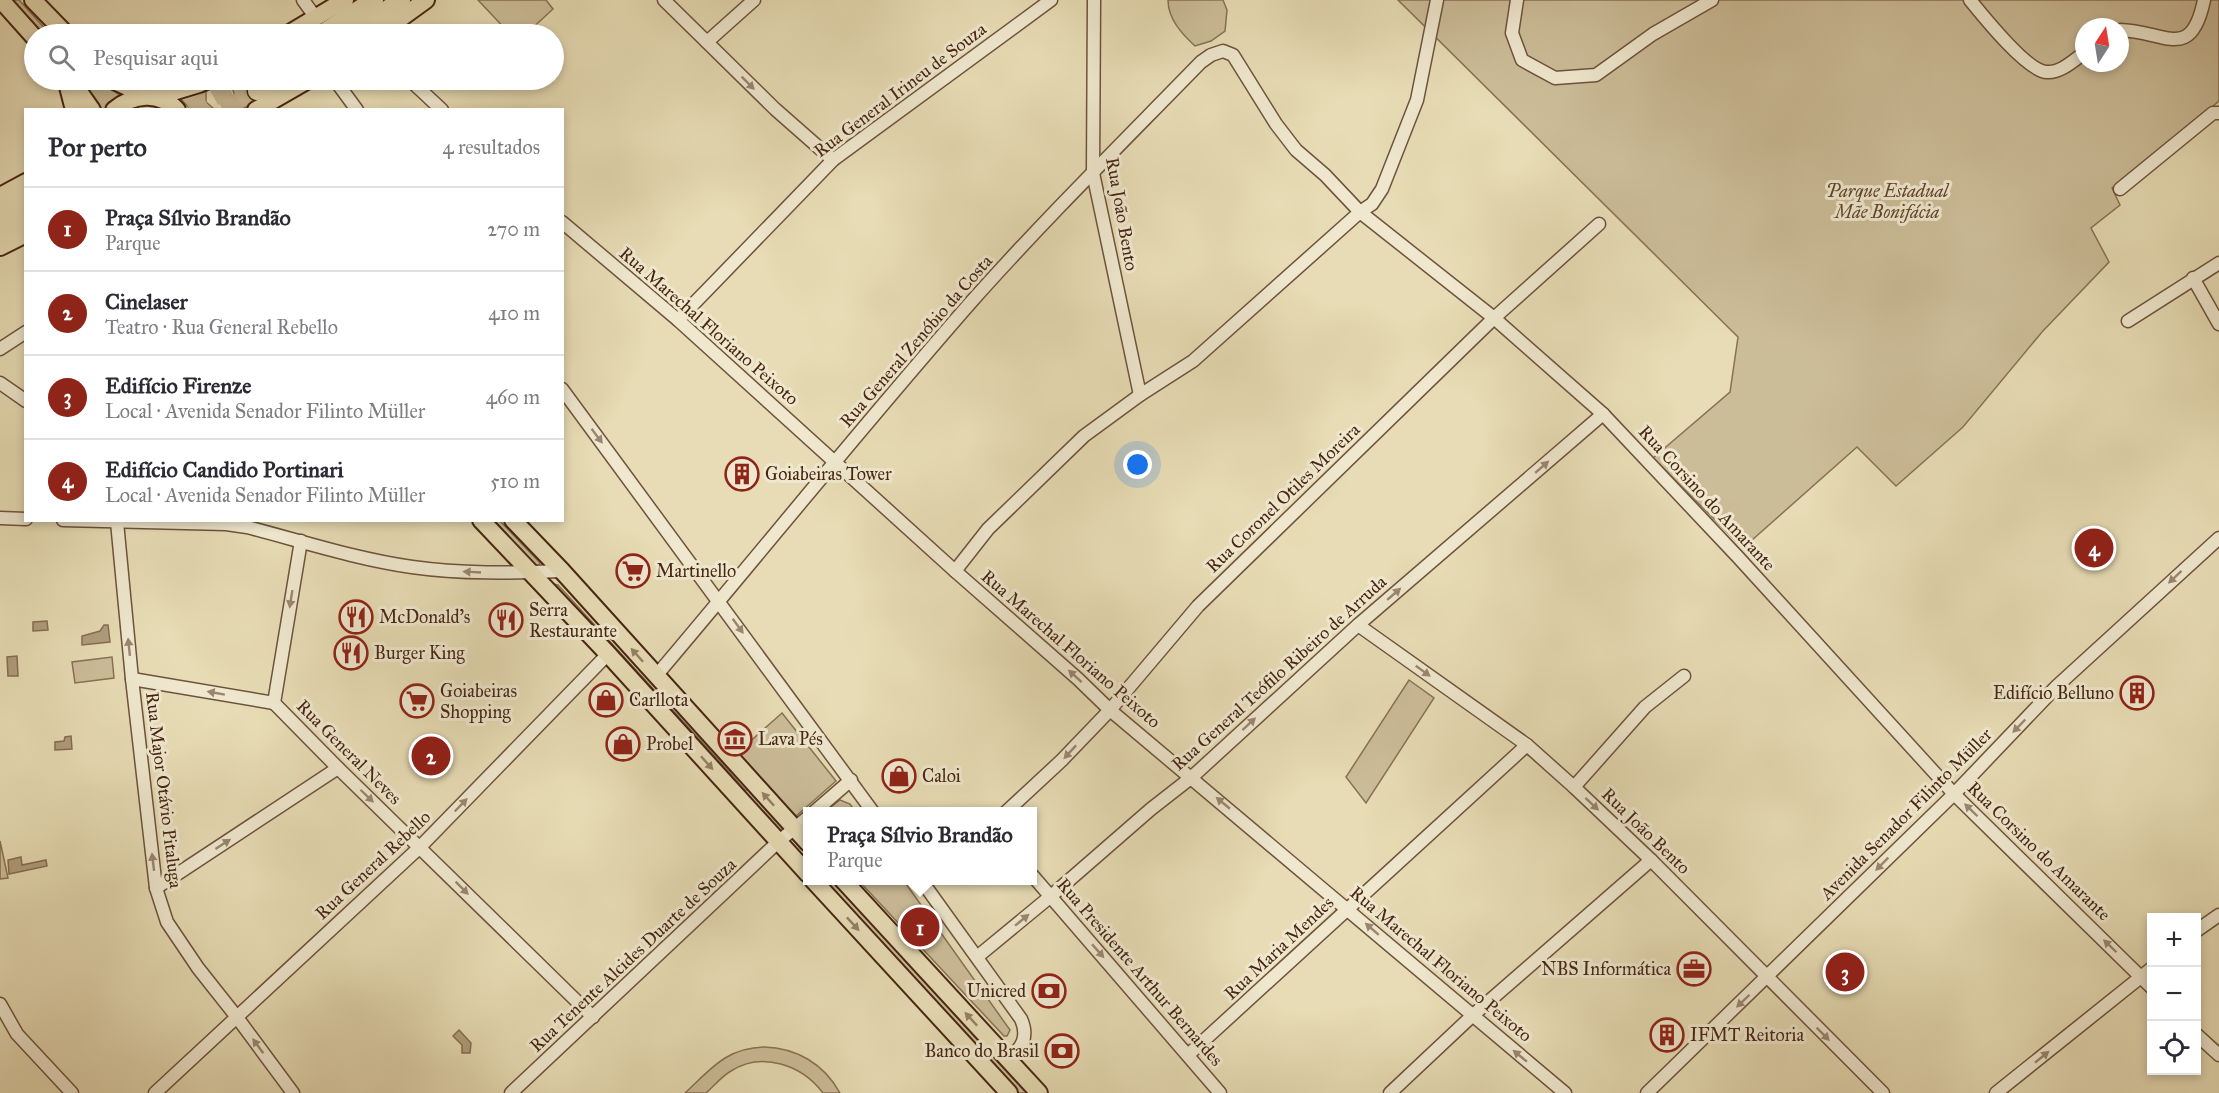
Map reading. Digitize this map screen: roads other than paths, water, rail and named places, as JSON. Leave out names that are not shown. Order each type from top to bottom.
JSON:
[{"type":"highway","points":[[323,24],[374,0]]},
{"type":"highway","points":[[367,24],[401,0]]},
{"type":"highway","points":[[0,213],[24,199]]},
{"type":"highway","points":[[0,230],[24,217]]},
{"type":"main road","points":[[1,0],[24,26]]},
{"type":"main road","points":[[33,0],[56,24]]},
{"type":"main road","points":[[321,24],[345,0]]},
{"type":"main road","points":[[393,24],[426,0]]},
{"type":"main road","points":[[69,90],[73,108]]},
{"type":"main road","points":[[78,90],[91,108]]},
{"type":"main road","points":[[135,90],[165,100],[175,108]]},
{"type":"main road","points":[[117,108],[129,99],[151,97],[177,90]]},
{"type":"main road","points":[[259,108],[291,90]]},
{"type":"main road","points":[[0,196],[24,183]]},
{"type":"main road","points":[[0,247],[24,235]]},
{"type":"main road","points":[[483,522],[608,654],[803,870]]},
{"type":"main road","points":[[515,522],[803,838]]},
{"type":"main road","points":[[818,885],[1009,1093]]},
{"type":"main road","points":[[848,885],[1039,1093]]},
{"type":"street","points":[[303,0],[318,24]]},
{"type":"street","points":[[664,0],[775,109],[833,160]]},
{"type":"street","points":[[706,42],[754,0]]},
{"type":"street","name":"Rua General Irineu de Souza","points":[[678,320],[833,160],[1051,0]]},
{"type":"street","name":"Rua João Bento","points":[[1094,0],[1093,172],[1140,395]]},
{"type":"street","points":[[955,571],[988,529],[1084,436],[1193,360],[1360,212],[1372,204],[1382,189],[1417,100],[1437,0]]},
{"type":"street","points":[[1518,0],[1512,33],[1522,60],[1555,78],[1596,75],[1653,34],[1712,0]]},
{"type":"street","points":[[1970,0],[1985,19],[2029,64],[2044,73],[2053,72],[2075,60]]},
{"type":"street","points":[[2129,32],[2173,39],[2188,37],[2193,33],[2200,19],[2204,0]]},
{"type":"street","name":"Rua General Zenóbio da Costa","points":[[656,676],[834,461],[973,300],[1093,172],[1201,62],[1223,51]]},
{"type":"street","name":"Rua Corsino do Amarante","points":[[1223,51],[1233,55],[1276,124],[1296,150],[1325,175],[1360,212],[1494,318],[1604,414],[1954,794],[2147,984]]},
{"type":"street","points":[[342,90],[356,108]]},
{"type":"street","points":[[421,90],[440,108]]},
{"type":"street","points":[[2120,189],[2213,112],[2219,113]]},
{"type":"street","name":"Rua Coronel Otiles Moreira","points":[[1011,807],[1062,760],[1110,710],[1197,606],[1494,318],[1599,224]]},
{"type":"street","name":"Rua Marechal Floriano Peixoto","points":[[564,226],[678,320],[1110,710],[1565,1093]]},
{"type":"street","points":[[2128,321],[2193,278],[2219,264]]},
{"type":"street","points":[[2193,278],[2219,324]]},
{"type":"street","points":[[0,349],[24,333]]},
{"type":"street","points":[[0,383],[24,400]]},
{"type":"street","points":[[564,392],[869,807]]},
{"type":"street","name":"Rua General Teófilo Ribeiro de Arruda","points":[[977,957],[1151,808],[1192,777],[1358,625],[1604,414]]},
{"type":"street","points":[[0,518],[24,519]]},
{"type":"street","points":[[117,522],[206,522],[247,527],[379,561],[420,568],[477,572],[562,572]]},
{"type":"street","name":"Rua Major Otávio Pitaluga","points":[[117,522],[156,888],[166,922],[292,1093]]},
{"type":"street","name":"Avenida Senador Filinto Müller","points":[[1647,1093],[1954,794],[2057,686],[2219,538]]},
{"type":"street","name":"Rua General Neves","points":[[301,541],[274,703],[593,1017]]},
{"type":"street","name":"Rua João Bento","points":[[1358,625],[1527,745],[1651,860],[1883,1093]]},
{"type":"street","name":"Rua General Rebello","points":[[155,1093],[420,847],[608,654]]},
{"type":"street","points":[[1574,787],[1645,707],[1684,676]]},
{"type":"street","points":[[132,679],[274,703]]},
{"type":"street","name":"Rua Maria Mendes","points":[[1188,1056],[1527,745]]},
{"type":"street","points":[[156,888],[338,768]]},
{"type":"street","points":[[820,807],[850,780]]},
{"type":"street","name":"Rua Tenente Alcides Duarte de Souza","points":[[512,1093],[803,821]]},
{"type":"street","points":[[1390,1093],[1472,1016],[1651,860]]},
{"type":"street","name":"Rua Presidente Arthur Bernardes","points":[[1037,881],[1220,1093]]},
{"type":"street","points":[[925,885],[1024,1025],[1023,1043],[1008,1059]]},
{"type":"street","points":[[2201,928],[2219,915]]},
{"type":"street","points":[[1996,1093],[2147,972]]},
{"type":"street","points":[[0,1004],[17,1034],[72,1093]]},
{"type":"street","points":[[2201,1039],[2219,1055]]},
{"type":"tunnel","points":[[194,108],[227,90]]},
{"type":"tunnel","points":[[227,108],[257,91]]},
{"type":"place","name":"Goiabeiras Tower","points":[[742,474]]},
{"type":"place","name":"Edifício Candido Portinari","points":[[2094,548]]},
{"type":"place","name":"Martinello","points":[[633,571]]},
{"type":"place","name":"McDonald's","points":[[356,617]]},
{"type":"place","name":"Serra Restaurante","points":[[506,620]]},
{"type":"place","name":"Burger King","points":[[351,653]]},
{"type":"place","name":"Edifício Belluno","points":[[2137,693]]},
{"type":"place","name":"Carllota","points":[[606,700]]},
{"type":"place","name":"Goiabeiras Shopping","points":[[417,701]]},
{"type":"place","name":"Lava Pés","points":[[735,739]]},
{"type":"place","name":"Probel","points":[[623,744]]},
{"type":"place","name":"Cinelaser","points":[[431,756]]},
{"type":"place","name":"Caloi","points":[[899,776]]},
{"type":"place","name":"Praça Sílvio Brandão","points":[[920,927]]},
{"type":"place","name":"NBS Informática","points":[[1694,969]]},
{"type":"place","name":"Edifício Firenze","points":[[1845,972]]},
{"type":"place","name":"Unicred","points":[[1049,991]]},
{"type":"place","name":"IFMT Reitoria","points":[[1667,1035]]},
{"type":"place","name":"Banco do Brasil","points":[[1062,1051]]},
{"type":"park label","name":"Parque Estadual Mãe Bonifácia","points":[[1887,201]]}]
